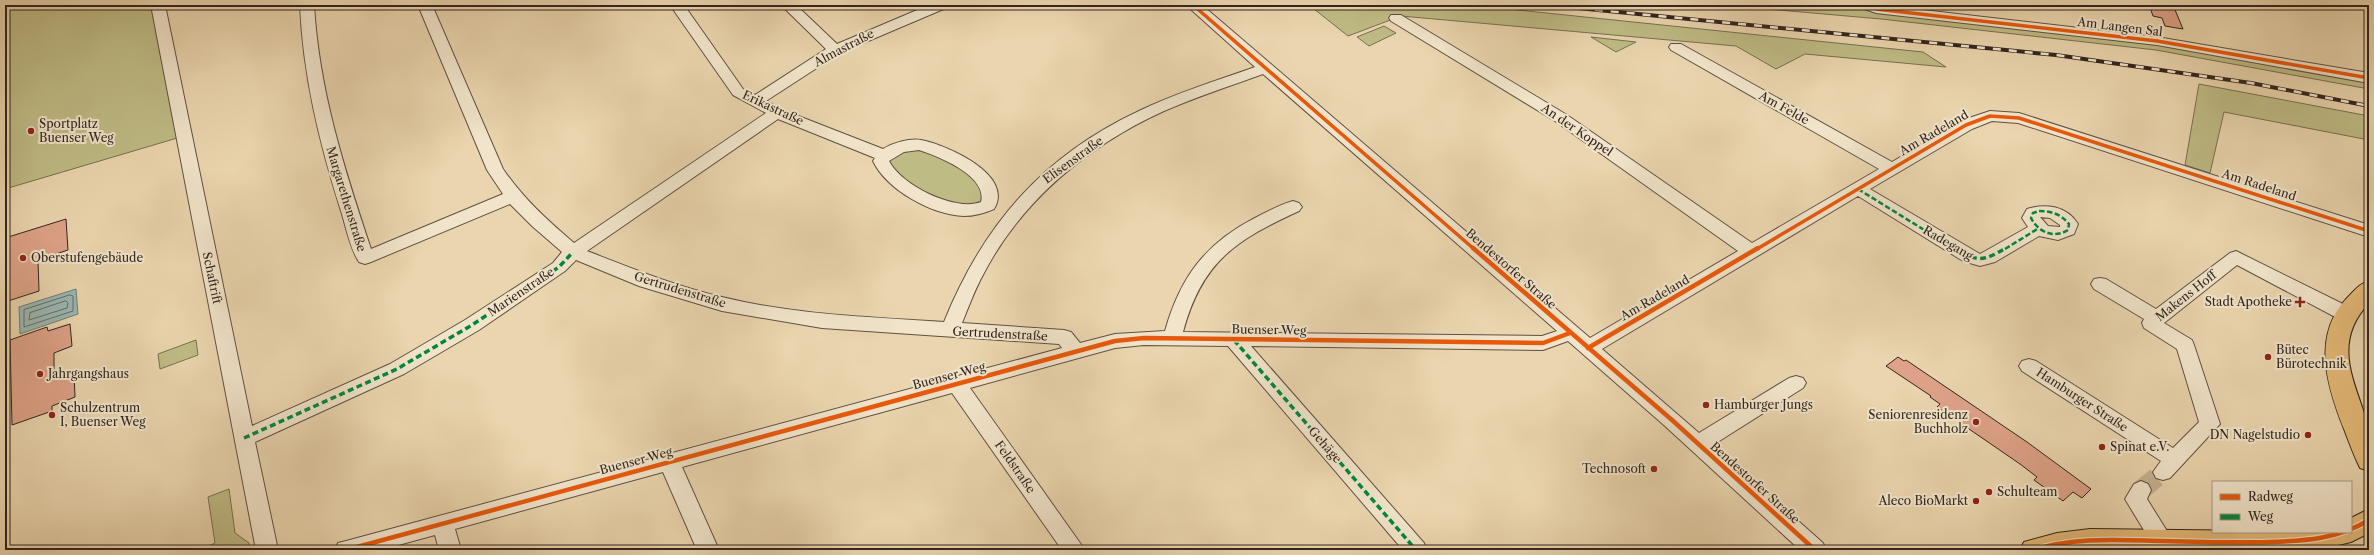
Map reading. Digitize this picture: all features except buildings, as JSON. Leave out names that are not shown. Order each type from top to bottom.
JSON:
[{"type":"main road","points":[[2369,289],[2346,314],[2339,329],[2336,344],[2337,362],[2344,400],[2369,461]]},
{"type":"main road","points":[[2352,532],[2365,526],[2369,520]]},
{"type":"main road","points":[[2033,550],[2070,541],[2099,540],[2164,544],[2288,548],[2331,541],[2349,533]]},
{"type":"street","name":"Schaftrift","points":[[158,5],[266,550]]},
{"type":"street","name":"Margarethenstraße","points":[[307,5],[307,29],[324,124],[365,258],[513,196]]},
{"type":"street","name":"Gertrudenstraße","points":[[425,5],[495,170],[513,196],[538,222],[573,252],[645,281],[722,304],[822,321],[950,331],[1064,337],[1076,352]]},
{"type":"street","name":"Erikastraße","points":[[677,5],[727,79],[738,92],[754,102],[777,113],[884,156]]},
{"type":"street","points":[[788,5],[836,50]]},
{"type":"street","name":"Almastraße","points":[[754,102],[836,50],[940,5]]},
{"type":"street","name":"Bendestorfer Straße","points":[[1193,5],[1588,348],[1815,550]]},
{"type":"street","name":"Am Langen Sal","points":[[1867,5],[1876,9],[2157,41],[2369,78]]},
{"type":"street","name":"An der Koppel","points":[[1396,18],[1561,118],[1752,252]]},
{"type":"street","name":"Am Felde","points":[[1676,47],[1892,169]]},
{"type":"street","name":"Elisenstraße","points":[[950,331],[976,272],[1014,214],[1045,179],[1086,148],[1142,115],[1265,68]]},
{"type":"street","name":"Marienstraße","points":[[244,438],[397,369],[472,325],[559,267],[573,252],[777,113]]},
{"type":"street","name":"Am Radeland","points":[[1588,348],[1978,119],[2005,115],[2369,232]]},
{"type":"street","points":[[988,205],[992,199],[992,190],[981,176],[969,167],[933,148],[920,145],[906,145],[884,156],[881,161],[882,168],[889,176],[914,192],[955,209],[972,210],[988,205],[1014,214]]},
{"type":"street","name":"Radegang","points":[[1858,189],[1969,257],[1980,260],[1989,258],[2039,228]]},
{"type":"street","points":[[1172,339],[1177,317],[1189,286],[1211,256],[1238,235],[1293,208]]},
{"type":"street","name":"Makens Hoff","points":[[2169,466],[2210,424],[2185,345],[2151,323],[2236,257],[2346,314]]},
{"type":"street","points":[[2100,284],[2157,318]]},
{"type":"street","name":"Buenser Weg","points":[[346,550],[1115,341],[1172,339],[1543,343],[1570,333]]},
{"type":"street","name":"Gehäge","points":[[1234,340],[1416,550]]},
{"type":"street","name":"Hamburger Straße","points":[[2029,366],[2169,466]]},
{"type":"street","points":[[1697,444],[1796,383]]},
{"type":"street","name":"Feldstraße","points":[[957,384],[1074,550]]},
{"type":"street","points":[[669,462],[708,550]]},
{"type":"street","points":[[2141,490],[2136,499],[2164,544]]},
{"type":"street","points":[[443,523],[450,550]]},
{"type":"shaded area","points":[[5,5],[158,5],[184,136],[5,189]]},
{"type":"shaded area","points":[[1309,5],[1469,5],[1923,52],[1946,67],[1805,54],[1776,69],[1736,46],[1401,16],[1348,36]]},
{"type":"shaded area","points":[[1721,5],[1823,5],[1875,9],[1867,5],[1931,5],[1921,14],[2157,41],[2369,78],[2369,89],[2156,50],[1881,19]]},
{"type":"shaded area","points":[[1384,26],[1396,33],[1369,46],[1357,37]]},
{"type":"shaded area","points":[[1591,37],[1636,42],[1616,52]]},
{"type":"shaded area","points":[[2199,84],[2369,116],[2369,140],[2224,112],[2210,173],[2185,165]]},
{"type":"shaded area","points":[[910,145],[969,167],[992,199],[961,210],[889,176],[884,156]]},
{"type":"shaded area","points":[[196,340],[198,355],[160,369],[158,354]]},
{"type":"shaded area","points":[[229,489],[235,533],[249,543],[250,550],[200,550],[215,543],[208,497]]},
{"type":"water","points":[[76,289],[78,314],[20,334],[19,307]]},
{"type":"tunnel","points":[[2141,490],[2163,472]]},
{"type":"railway","points":[[1547,5],[2056,55],[2251,83],[2369,106]]},
{"type":"marked path","points":[[1858,189],[1969,257],[1980,260],[1989,258],[2039,228]]},
{"type":"marked path","points":[[2039,211],[2052,212],[2060,215],[2069,224],[2068,230],[2063,233],[2053,234],[2047,233],[2037,227],[2031,218],[2033,213],[2039,211]]},
{"type":"marked path","points":[[244,438],[397,369],[472,325],[559,267],[573,252]]},
{"type":"marked path","points":[[1234,340],[1416,550]]},
{"type":"cycle path","points":[[1193,5],[1672,420],[1815,550]]},
{"type":"cycle path","points":[[1867,5],[1876,9],[2157,41],[2369,78]]},
{"type":"cycle path","points":[[1588,348],[1966,125],[1990,116],[2019,118],[2369,231]]},
{"type":"cycle path","points":[[346,550],[1115,341],[1144,338],[1543,343],[1570,333]]},
{"type":"cycle path","points":[[2352,530],[2369,520]]},
{"type":"cycle path","points":[[2033,550],[2074,541],[2090,540],[2242,543],[2322,538],[2343,533]]},
{"type":"place","name":"Sportplatz Buenser Weg","points":[[31,131]]},
{"type":"place","name":"Oberstufengebäude","points":[[23,258]]},
{"type":"place","name":"Stadt Apotheke","points":[[2300,302]]},
{"type":"place","name":"Bütec Bürotechnik","points":[[2268,357]]},
{"type":"place","name":"Jahrgangshaus","points":[[40,374]]},
{"type":"place","name":"Hamburger Jungs","points":[[1706,405]]},
{"type":"place","name":"Schulzentrum I, Buenser Weg","points":[[52,415]]},
{"type":"place","name":"Seniorenresidenz Buchholz","points":[[1976,422]]},
{"type":"place","name":"DN Nagelstudio","points":[[2308,435]]},
{"type":"place","name":"Spinat e.V.","points":[[2102,447]]},
{"type":"place","name":"Technosoft","points":[[1654,469]]},
{"type":"place","name":"Schulteam","points":[[1989,492]]},
{"type":"place","name":"Aleco BioMarkt","points":[[1976,501]]}]
